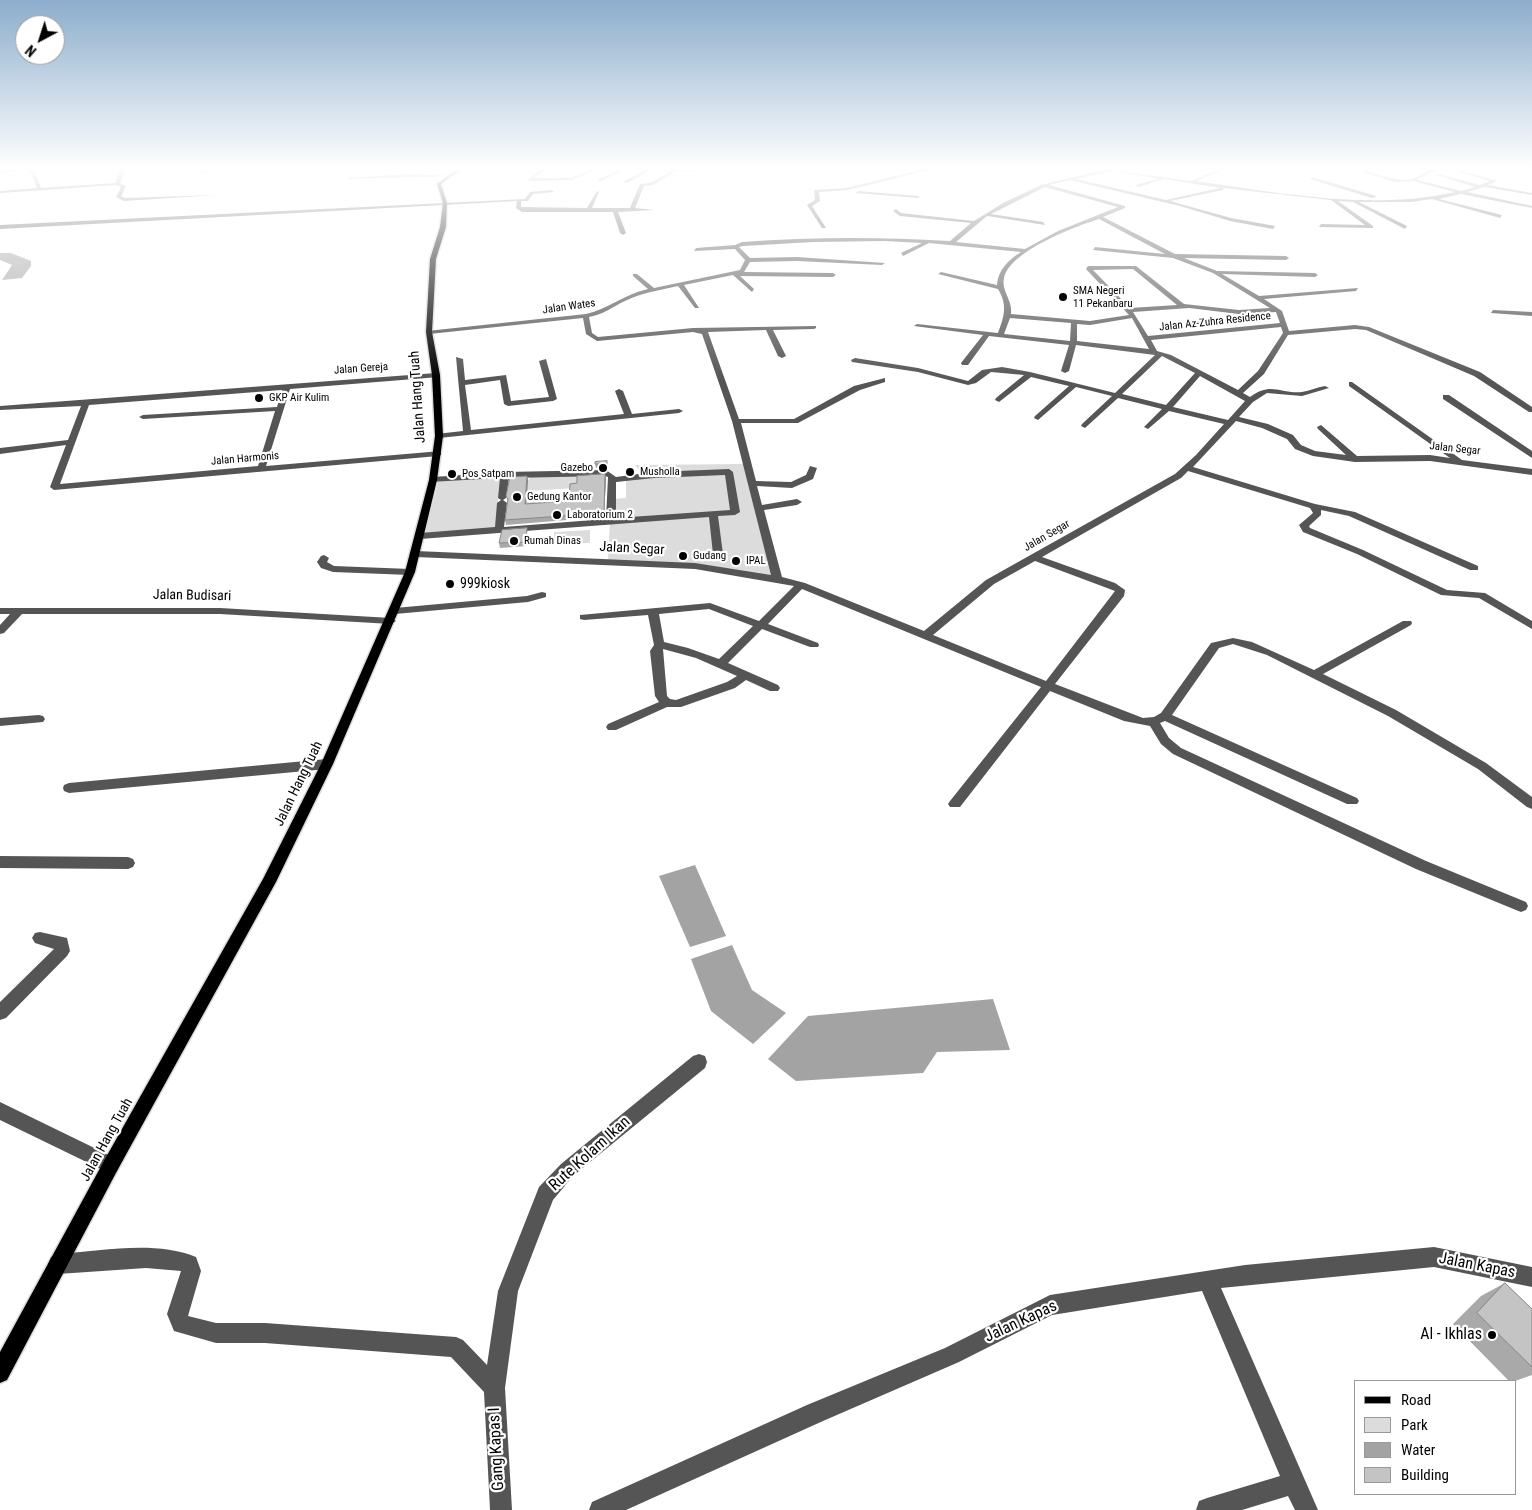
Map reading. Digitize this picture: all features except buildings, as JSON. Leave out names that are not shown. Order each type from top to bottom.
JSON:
[{"type":"main road","name":"Jalan Hang Tuah","points":[[0,1373],[111,1165],[265,888],[327,764],[393,616],[416,554],[434,480],[438,453],[436,374],[429,332],[434,258],[439,239]]},
{"type":"street","points":[[903,254],[932,239]]},
{"type":"street","points":[[1000,335],[1008,316],[1008,299],[1000,288],[1001,275],[1010,264],[1045,239]]},
{"type":"street","points":[[1143,239],[1174,256],[1215,272],[1260,298],[1278,310],[1286,333]]},
{"type":"street","points":[[696,250],[736,247],[742,244],[821,240],[952,242],[1027,251]]},
{"type":"street","points":[[736,247],[748,260],[805,259],[882,263]]},
{"type":"street","points":[[1095,249],[1174,256],[1286,258]]},
{"type":"street","points":[[1161,249],[1176,249]]},
{"type":"street","points":[[748,260],[745,269],[735,274],[752,290]]},
{"type":"street","points":[[1158,353],[1134,316],[1088,268],[1134,267],[1183,307]]},
{"type":"street","points":[[1215,272],[1315,275]]},
{"type":"street","name":"Jalan Wates","points":[[429,332],[586,316],[604,312],[632,295],[735,274],[833,275]]},
{"type":"street","points":[[941,274],[1000,288]]},
{"type":"street","points":[[635,275],[653,290]]},
{"type":"street","points":[[680,286],[698,307]]},
{"type":"street","points":[[1260,298],[1356,289]]},
{"type":"street","points":[[1128,310],[1183,307],[1239,312],[1278,310]]},
{"type":"street","points":[[1493,312],[1532,314]]},
{"type":"street","points":[[586,316],[589,334],[597,339],[700,330],[814,327]]},
{"type":"street","points":[[1008,316],[1090,322],[1134,316]]},
{"type":"street","points":[[1065,371],[1075,336],[1074,321]]},
{"type":"street","name":"Jalan Az-Zuhra Residence","points":[[1148,338],[1283,325]]},
{"type":"street","points":[[917,326],[1158,353],[1250,400],[1259,392],[1269,389],[1302,394],[1325,388]]},
{"type":"street","points":[[1286,333],[1355,327],[1367,328],[1477,374],[1532,410]]},
{"type":"street","points":[[768,329],[782,356]]},
{"type":"street","points":[[700,330],[705,333],[736,422],[777,579]]},
{"type":"street","points":[[1238,393],[1261,372],[1286,333]]},
{"type":"street","points":[[966,363],[987,334]]},
{"type":"street","points":[[1085,426],[1119,396],[1158,353]]},
{"type":"street","points":[[459,359],[467,433]]},
{"type":"street","name":"Jalan Segar","points":[[855,360],[918,370],[968,383],[991,371],[1008,370],[1030,374],[1169,408],[1265,426],[1290,437],[1298,447],[1313,453],[1355,459],[1430,458],[1532,472]]},
{"type":"street","points":[[462,383],[503,377],[508,404],[552,399],[543,362]]},
{"type":"street","points":[[1148,427],[1169,408],[1200,373]]},
{"type":"street","name":"Jalan Gereja","points":[[0,408],[86,403],[436,374]]},
{"type":"street","points":[[999,400],[1030,374]]},
{"type":"street","points":[[736,422],[795,421],[857,388],[882,380]]},
{"type":"street","points":[[1352,384],[1461,462]]},
{"type":"street","points":[[1038,418],[1074,385]]},
{"type":"street","points":[[261,469],[278,409],[287,386]]},
{"type":"street","points":[[619,391],[629,417]]},
{"type":"street","points":[[1446,397],[1532,455]]},
{"type":"street","name":"Jalan Segar","points":[[416,554],[695,566],[777,579],[801,585],[929,636],[990,582],[1036,558],[1178,476],[1250,400]]},
{"type":"street","points":[[0,451],[70,442],[86,403]]},
{"type":"street","points":[[143,417],[278,409]]},
{"type":"street","points":[[439,436],[679,411]]},
{"type":"street","points":[[1322,427],[1355,459]]},
{"type":"street","name":"Jalan Harmonis","points":[[70,442],[54,487],[438,453]]},
{"type":"street","points":[[752,483],[792,485],[810,477],[813,468]]},
{"type":"street","points":[[1187,468],[1313,506],[1352,514],[1474,568]]},
{"type":"street","points":[[420,536],[735,512],[729,472],[654,475],[611,480]]},
{"type":"street","points":[[434,480],[505,475],[606,474],[612,476],[611,521]]},
{"type":"street","points":[[499,530],[505,475]]},
{"type":"street","points":[[758,508],[797,502]]},
{"type":"street","points":[[1313,506],[1318,513],[1304,525],[1306,530],[1360,552],[1445,593],[1481,595],[1532,626]]},
{"type":"street","points":[[713,514],[718,554]]},
{"type":"street","points":[[324,558],[322,562],[325,566],[333,569],[410,572]]},
{"type":"street","points":[[955,804],[1120,594],[1120,590],[1036,558]]},
{"type":"street","points":[[720,665],[801,585]]},
{"type":"street","name":"Jalan Budisari","points":[[0,611],[220,611],[393,616],[528,599],[542,595]]},
{"type":"street","points":[[584,618],[710,606],[814,645]]},
{"type":"street","points":[[653,611],[659,646],[656,651],[661,696],[666,703]]},
{"type":"street","points":[[0,631],[18,612]]},
{"type":"street","points":[[1313,675],[1407,623]]},
{"type":"street","points":[[929,636],[1048,686],[1139,721],[1159,720],[1352,801]]},
{"type":"street","points":[[1159,720],[1215,646],[1223,642],[1233,641],[1271,653],[1392,713],[1482,766],[1532,804]]},
{"type":"street","points":[[659,646],[669,646],[774,688]]},
{"type":"street","points":[[612,727],[666,703],[677,704],[731,685],[744,676]]},
{"type":"street","points":[[0,722],[39,719]]},
{"type":"street","points":[[1159,720],[1165,741],[1177,751],[1421,865],[1521,906]]},
{"type":"street","points":[[69,788],[327,764]]},
{"type":"street","points":[[0,862],[128,864]]},
{"type":"street","points":[[0,1013],[62,951],[62,944],[40,938]]},
{"type":"street","name":"Rute Kolam Ikan","points":[[494,1388],[508,1291],[546,1194],[567,1170],[699,1062]]},
{"type":"street","points":[[0,1111],[111,1165]]},
{"type":"street","name":"Jalan Kapas","points":[[600,1510],[815,1413],[952,1355],[1050,1305],[1245,1275],[1434,1257],[1532,1277]]},
{"type":"street","points":[[58,1264],[156,1259],[183,1261],[189,1264],[191,1271],[177,1314],[181,1324],[216,1333],[265,1334],[456,1346],[494,1388]]},
{"type":"street","points":[[1208,1281],[1307,1510]]},
{"type":"street","name":"Gang Kapas I","points":[[494,1388],[500,1510]]},
{"type":"street","points":[[1207,1508],[1294,1483]]},
{"type":"green space","points":[[744,464],[773,576],[608,560],[611,499],[626,498],[626,481],[611,482],[643,475],[635,465]]},
{"type":"green space","points":[[505,475],[502,498],[498,499],[499,530],[424,536],[439,479]]},
{"type":"green space","points":[[588,475],[577,488],[527,491],[528,480],[531,477]]},
{"type":"green space","points":[[570,493],[570,502],[526,515],[527,496]]},
{"type":"green space","points":[[590,530],[590,543],[554,544],[554,532]]},
{"type":"water","points":[[0,253],[11,253],[31,261],[31,266],[22,278],[2,280],[12,265],[0,260]]},
{"type":"water","points":[[695,865],[726,936],[690,947],[659,876]]},
{"type":"water","points":[[732,945],[752,990],[786,1013],[753,1044],[711,1011],[691,959]]},
{"type":"water","points":[[993,999],[1010,1050],[937,1052],[923,1073],[796,1081],[768,1059],[808,1016]]},
{"type":"place","name":"SMA Negeri 11 Pekanbaru","points":[[1063,297]]},
{"type":"place","name":"GKP Air Kulim","points":[[259,398]]},
{"type":"place","name":"Gazebo","points":[[603,468]]},
{"type":"place","name":"Musholla","points":[[630,472]]},
{"type":"place","name":"Pos Satpam","points":[[452,474]]},
{"type":"place","name":"Gedung Kantor","points":[[517,497]]},
{"type":"place","name":"Laboratorium 2","points":[[557,515]]},
{"type":"place","name":"Rumah Dinas","points":[[514,541]]},
{"type":"place","name":"Gudang","points":[[683,556]]},
{"type":"place","name":"IPAL","points":[[736,561]]},
{"type":"place","name":"999kiosk","points":[[450,584]]},
{"type":"place","name":"Al - Ikhlas","points":[[1492,1335]]}]
